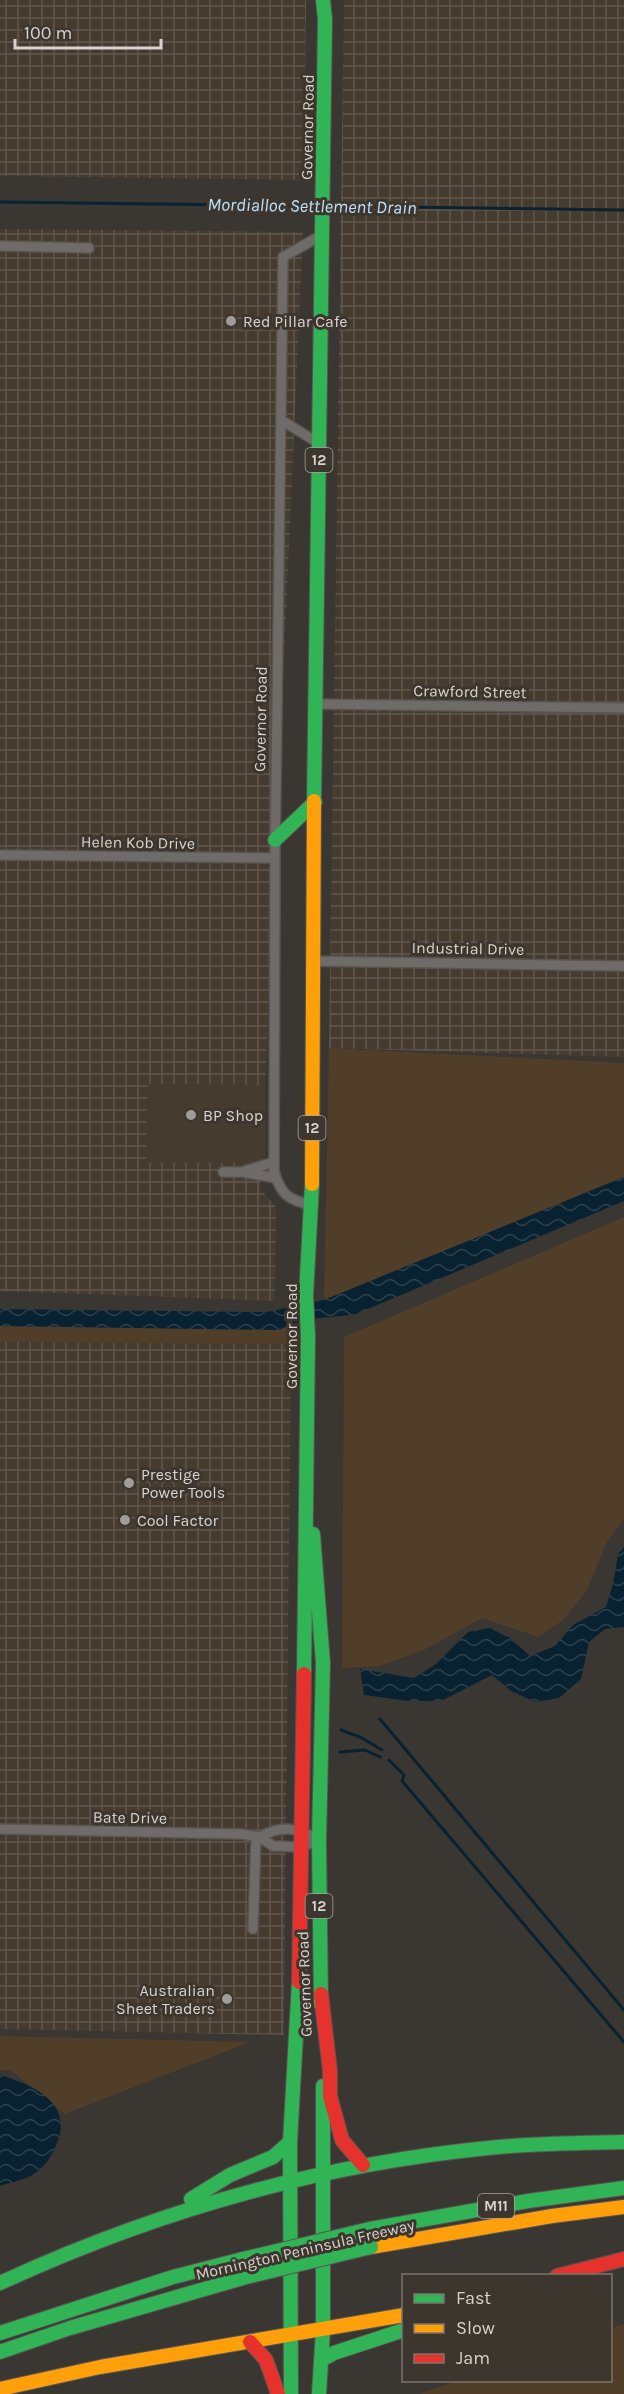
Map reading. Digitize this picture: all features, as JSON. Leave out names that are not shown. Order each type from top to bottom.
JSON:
[{"type":"main road","name":"Governor Road","points":[[291,2394],[290,2142],[298,2009],[307,1467],[306,1296],[312,1205],[312,961],[326,0]]},
{"type":"main road","points":[[275,840],[315,802]]},
{"type":"main road","name":"Governor Road","points":[[307,1467],[323,1663],[319,1840],[323,2330],[319,2394]]},
{"type":"main road","points":[[321,1994],[330,2071],[330,2096],[342,2140],[363,2165]]},
{"type":"main road","points":[[170,2212],[230,2175],[273,2157],[290,2142]]},
{"type":"main road","points":[[0,2283],[80,2247],[170,2212],[247,2189],[363,2165],[495,2147],[624,2142]]},
{"type":"main road","name":"Mornington Peninsula Freeway","points":[[0,2333],[172,2277],[370,2229],[528,2200],[624,2188]]},
{"type":"main road","name":"Mornington Peninsula Freeway","points":[[0,2352],[70,2328],[246,2277],[371,2247],[552,2216],[624,2207]]},
{"type":"main road","points":[[565,2274],[624,2259]]},
{"type":"main road","points":[[0,2389],[122,2362],[292,2336],[402,2315]]},
{"type":"main road","points":[[321,2361],[334,2353],[402,2331]]},
{"type":"main road","points":[[249,2342],[266,2360],[278,2394]]},
{"type":"street","name":"Governor Road","points":[[276,1178],[274,1162],[275,840],[283,256],[322,235]]},
{"type":"street","points":[[0,246],[89,248]]},
{"type":"street","points":[[281,420],[320,444]]},
{"type":"street","name":"Crawford Street","points":[[316,704],[624,708]]},
{"type":"street","name":"Helen Kob Drive","points":[[0,855],[275,858]]},
{"type":"street","name":"Industrial Drive","points":[[312,961],[624,966]]},
{"type":"street","points":[[242,1172],[274,1162]]},
{"type":"street","points":[[224,1172],[242,1172],[276,1178],[278,1186],[285,1195],[295,1202],[312,1205]]},
{"type":"street","name":"Bate Drive","points":[[0,1829],[241,1834],[258,1837],[273,1846],[301,1847],[319,1840]]},
{"type":"street","name":"Bate Drive","points":[[258,1837],[273,1829],[301,1830],[319,1840]]},
{"type":"street","points":[[253,1929],[258,1837]]},
{"type":"shaded area","points":[[0,0],[306,0],[304,180],[0,176]]},
{"type":"shaded area","points":[[344,0],[624,0],[624,1057],[329,1048]]},
{"type":"shaded area","points":[[0,229],[303,232],[265,1085],[148,1084],[146,1163],[258,1163],[261,1190],[276,1207],[275,1301],[0,1291]]},
{"type":"shaded area","points":[[329,1048],[624,1063],[624,1177],[324,1300]]},
{"type":"shaded area","points":[[148,1084],[265,1085],[265,1159],[258,1163],[146,1163]]},
{"type":"shaded area","points":[[624,1217],[624,1519],[607,1542],[586,1592],[563,1620],[538,1637],[482,1618],[424,1650],[379,1666],[342,1668],[344,1337]]},
{"type":"shaded area","points":[[294,1322],[294,1338],[291,1344],[0,1342],[0,1326],[279,1330]]},
{"type":"shaded area","points":[[0,1342],[291,1344],[284,2035],[0,2029]]},
{"type":"shaded area","points":[[0,2036],[250,2042],[65,2114],[10,2070],[0,2070]]},
{"type":"shaded area","points":[[624,2324],[624,2394],[418,2394],[455,2382],[612,2382],[612,2328]]},
{"type":"water","points":[[624,1177],[624,1201],[356,1314],[298,1322],[279,1330],[0,1326],[0,1309],[267,1312],[324,1300]]},
{"type":"water","points":[[624,1547],[624,1627],[605,1629],[589,1642],[581,1679],[559,1698],[535,1702],[511,1691],[492,1675],[441,1701],[408,1701],[364,1695],[360,1669],[414,1678],[436,1664],[468,1632],[490,1628],[510,1638],[530,1656],[555,1646],[573,1625],[606,1607],[618,1554]]},
{"type":"water","points":[[0,2075],[24,2084],[46,2097],[55,2106],[60,2116],[61,2129],[55,2147],[42,2167],[27,2177],[0,2186]]},
{"type":"waterway","name":"Mordialloc Settlement Drain","points":[[0,202],[319,206]]},
{"type":"waterway","name":"Mordialloc Settlement Drain","points":[[326,206],[624,210]]},
{"type":"waterway","points":[[380,1719],[624,2010]]},
{"type":"waterway","points":[[341,1730],[360,1737],[382,1750]]},
{"type":"waterway","points":[[340,1752],[365,1750],[380,1757]]},
{"type":"waterway","points":[[389,1760],[404,1775],[402,1781],[624,2042]]},
{"type":"traffic: fast","points":[[314,801],[325,19],[323,0]]},
{"type":"traffic: fast","points":[[275,840],[315,802]]},
{"type":"traffic: fast","points":[[304,1674],[308,1336],[306,1296],[312,1184]]},
{"type":"traffic: fast","points":[[313,1534],[323,1663],[319,1840],[321,2004]]},
{"type":"traffic: fast","points":[[291,2394],[290,2142],[299,1982]]},
{"type":"traffic: fast","points":[[319,2394],[323,2330],[323,2086]]},
{"type":"traffic: fast","points":[[191,2199],[230,2175],[273,2157],[290,2142]]},
{"type":"traffic: fast","points":[[0,2283],[59,2257],[178,2213],[299,2179],[361,2166],[488,2148],[624,2142]]},
{"type":"traffic: fast","points":[[370,2229],[528,2201],[624,2188]]},
{"type":"traffic: fast","points":[[243,2259],[370,2229]]},
{"type":"traffic: fast","points":[[246,2277],[371,2247]]},
{"type":"traffic: fast","points":[[0,2333],[173,2277],[243,2259]]},
{"type":"traffic: fast","points":[[0,2352],[70,2328],[246,2277]]},
{"type":"traffic: fast","points":[[321,2360],[334,2353],[402,2331]]},
{"type":"traffic: slow","points":[[312,1184],[314,801]]},
{"type":"traffic: slow","points":[[371,2247],[552,2216],[624,2207]]},
{"type":"traffic: slow","points":[[0,2389],[100,2367],[402,2315]]},
{"type":"traffic: jam","points":[[299,1982],[304,1674]]},
{"type":"traffic: jam","points":[[321,1994],[330,2071],[330,2096],[342,2140],[363,2165]]},
{"type":"traffic: jam","points":[[565,2274],[624,2259]]},
{"type":"traffic: jam","points":[[250,2342],[266,2360],[278,2394]]},
{"type":"place","name":"Red Pillar Cafe","points":[[231,321]]},
{"type":"place","name":"BP Shop","points":[[191,1115]]},
{"type":"place","name":"Prestige Power Tools","points":[[129,1483]]},
{"type":"place","name":"Cool Factor","points":[[125,1520]]},
{"type":"place","name":"Australian Sheet Traders","points":[[227,1999]]}]
